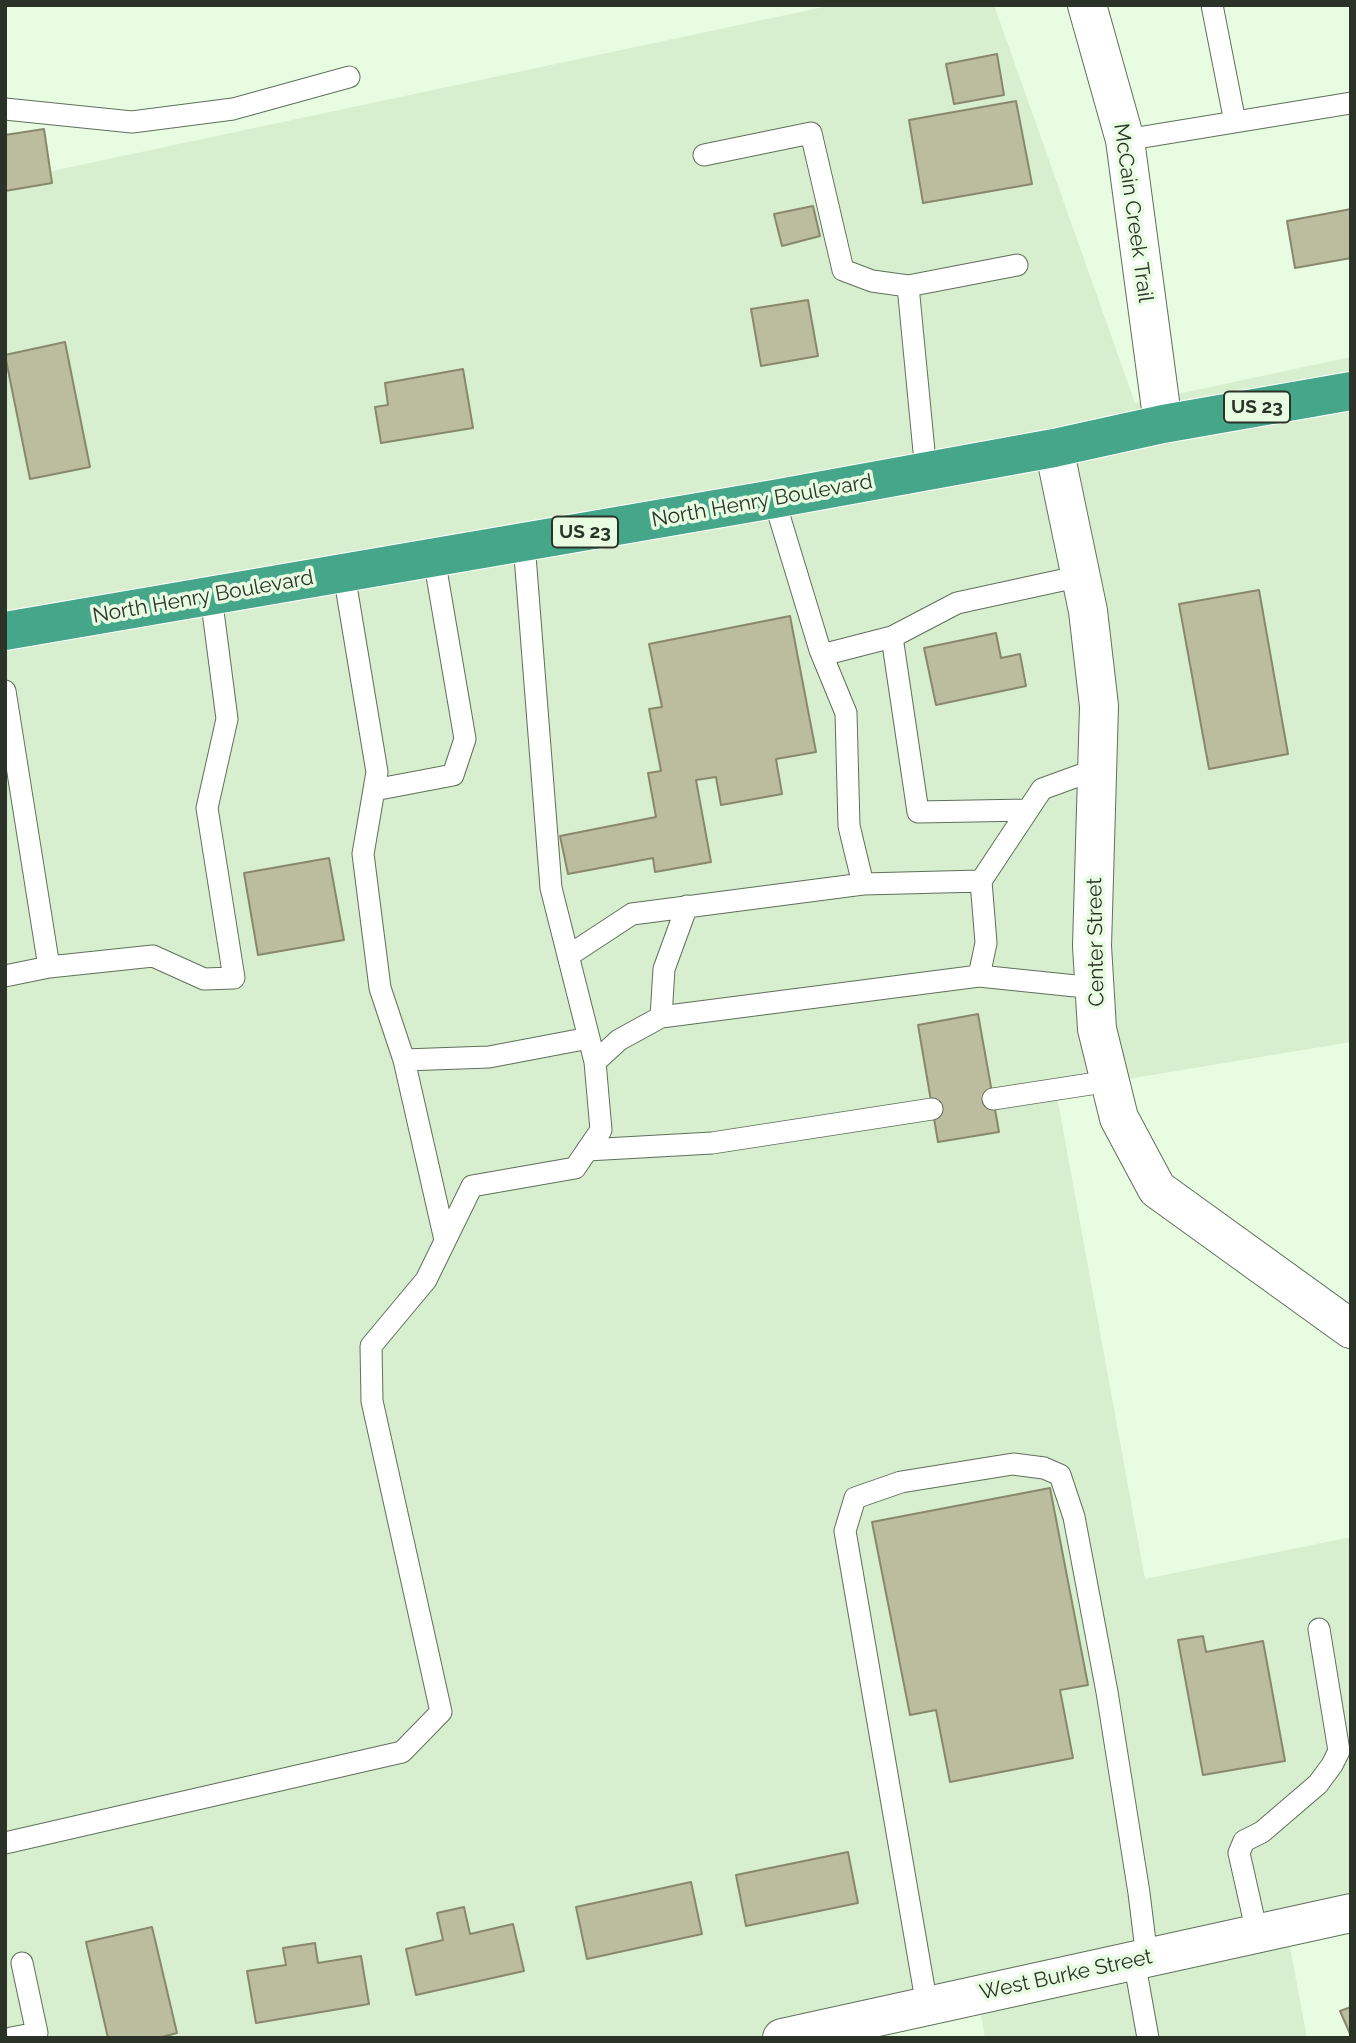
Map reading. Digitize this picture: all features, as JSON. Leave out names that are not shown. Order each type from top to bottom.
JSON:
[{"type":"highway","name":"North Henry Boulevard","points":[[5,631],[926,472],[1054,449],[1163,424],[1351,391]]},
{"type":"street","name":"McCain Creek Trail","points":[[1087,5],[1125,140],[1163,424]]},
{"type":"street","name":"Center Street","points":[[1054,449],[1088,611],[1099,706],[1092,946],[1097,1030],[1119,1118],[1157,1189],[1351,1329]]},
{"type":"street","name":"West Burke Street","points":[[782,2038],[1351,1913]]},
{"type":"lane","points":[[1212,5],[1235,122]]},
{"type":"lane","points":[[5,109],[132,122],[233,109],[349,77]]},
{"type":"lane","points":[[1125,140],[1351,103]]},
{"type":"lane","points":[[704,155],[811,133],[843,270],[872,281],[908,286],[1017,265]]},
{"type":"lane","points":[[908,286],[926,472]]},
{"type":"lane","points":[[774,499],[822,655],[846,713],[849,826],[863,884]]},
{"type":"lane","points":[[5,1843],[402,1752],[441,1712],[372,1401],[371,1346],[426,1280],[472,1186],[575,1168],[601,1130],[595,1062],[551,888],[524,543]]},
{"type":"lane","points":[[374,790],[453,775],[465,739],[435,558]]},
{"type":"lane","points":[[344,574],[376,772],[363,854],[380,988],[404,1060],[445,1240]]},
{"type":"lane","points":[[822,655],[892,637],[957,603],[1081,576]]},
{"type":"lane","points":[[5,976],[49,967],[153,956],[204,979],[234,978],[207,808],[227,719],[211,596]]},
{"type":"lane","points":[[892,637],[918,812],[1028,810]]},
{"type":"lane","points":[[5,691],[49,967]]},
{"type":"lane","points":[[979,976],[986,943],[981,881],[1042,789],[1097,769]]},
{"type":"lane","points":[[568,956],[632,914],[863,884],[981,881]]},
{"type":"lane","points":[[661,1017],[664,968],[687,906]]},
{"type":"lane","points":[[595,1062],[619,1040],[661,1017],[979,976],[1095,988]]},
{"type":"lane","points":[[404,1060],[489,1057],[589,1038]]},
{"type":"lane","points":[[993,1099],[1110,1081]]},
{"type":"lane","points":[[587,1150],[712,1143],[932,1109]]},
{"type":"lane","points":[[928,2006],[845,1531],[855,1498],[901,1482],[1013,1464],[1044,1468],[1060,1475],[1074,1517],[1107,1692],[1139,1893],[1140,1959],[1148,2038]]},
{"type":"lane","points":[[1257,1933],[1239,1853],[1244,1841],[1262,1832],[1318,1784],[1339,1751],[1319,1629]]},
{"type":"lane","points":[[11,2038],[37,2032],[22,1963]]},
{"type":"shaded area","points":[[833,5],[994,5],[1135,403],[1351,357],[1351,1042],[1056,1091],[1145,1579],[1351,1537],[1351,1913],[1286,1926],[1307,2038],[985,2038],[979,2004],[774,2038],[5,2038],[5,181]]},
{"type":"building","points":[[997,54],[1004,95],[954,104],[946,64]]},
{"type":"building","points":[[1016,101],[1032,184],[923,203],[909,120]]},
{"type":"building","points":[[44,129],[52,183],[5,191],[5,135]]},
{"type":"building","points":[[813,206],[820,236],[782,246],[774,214]]},
{"type":"building","points":[[1351,209],[1351,258],[1295,268],[1287,221]]},
{"type":"building","points":[[808,300],[818,356],[761,366],[751,309]]},
{"type":"building","points":[[65,342],[90,467],[30,479],[5,355]]},
{"type":"building","points":[[463,369],[473,428],[381,443],[375,407],[388,405],[385,383]]},
{"type":"building","points":[[1259,590],[1288,754],[1209,769],[1179,604]]},
{"type":"building","points":[[790,616],[816,752],[776,759],[782,794],[721,805],[716,777],[696,780],[711,862],[655,872],[653,858],[568,874],[560,836],[656,817],[648,773],[661,771],[649,709],[662,707],[649,644]]},
{"type":"building","points":[[996,633],[1001,658],[1020,654],[1026,686],[936,705],[924,648]]},
{"type":"building","points":[[329,858],[344,940],[258,955],[244,873]]},
{"type":"building","points":[[978,1014],[999,1132],[938,1142],[918,1025]]},
{"type":"building","points":[[1050,1488],[1088,1685],[1060,1690],[1073,1758],[950,1782],[936,1710],[910,1715],[872,1522]]},
{"type":"building","points":[[1203,1636],[1206,1652],[1263,1641],[1285,1761],[1203,1775],[1178,1640]]},
{"type":"building","points":[[848,1852],[858,1903],[746,1926],[736,1875]]},
{"type":"building","points":[[691,1882],[702,1934],[587,1959],[576,1907]]},
{"type":"building","points":[[464,1907],[470,1934],[513,1924],[524,1971],[416,1995],[406,1949],[443,1940],[437,1913]]},
{"type":"building","points":[[152,1927],[177,2033],[158,2038],[108,2038],[86,1942]]},
{"type":"building","points":[[315,1943],[318,1963],[361,1956],[369,2004],[256,2023],[247,1971],[286,1965],[283,1948]]},
{"type":"building","points":[[1351,2007],[1351,2036],[1340,2011]]}]
